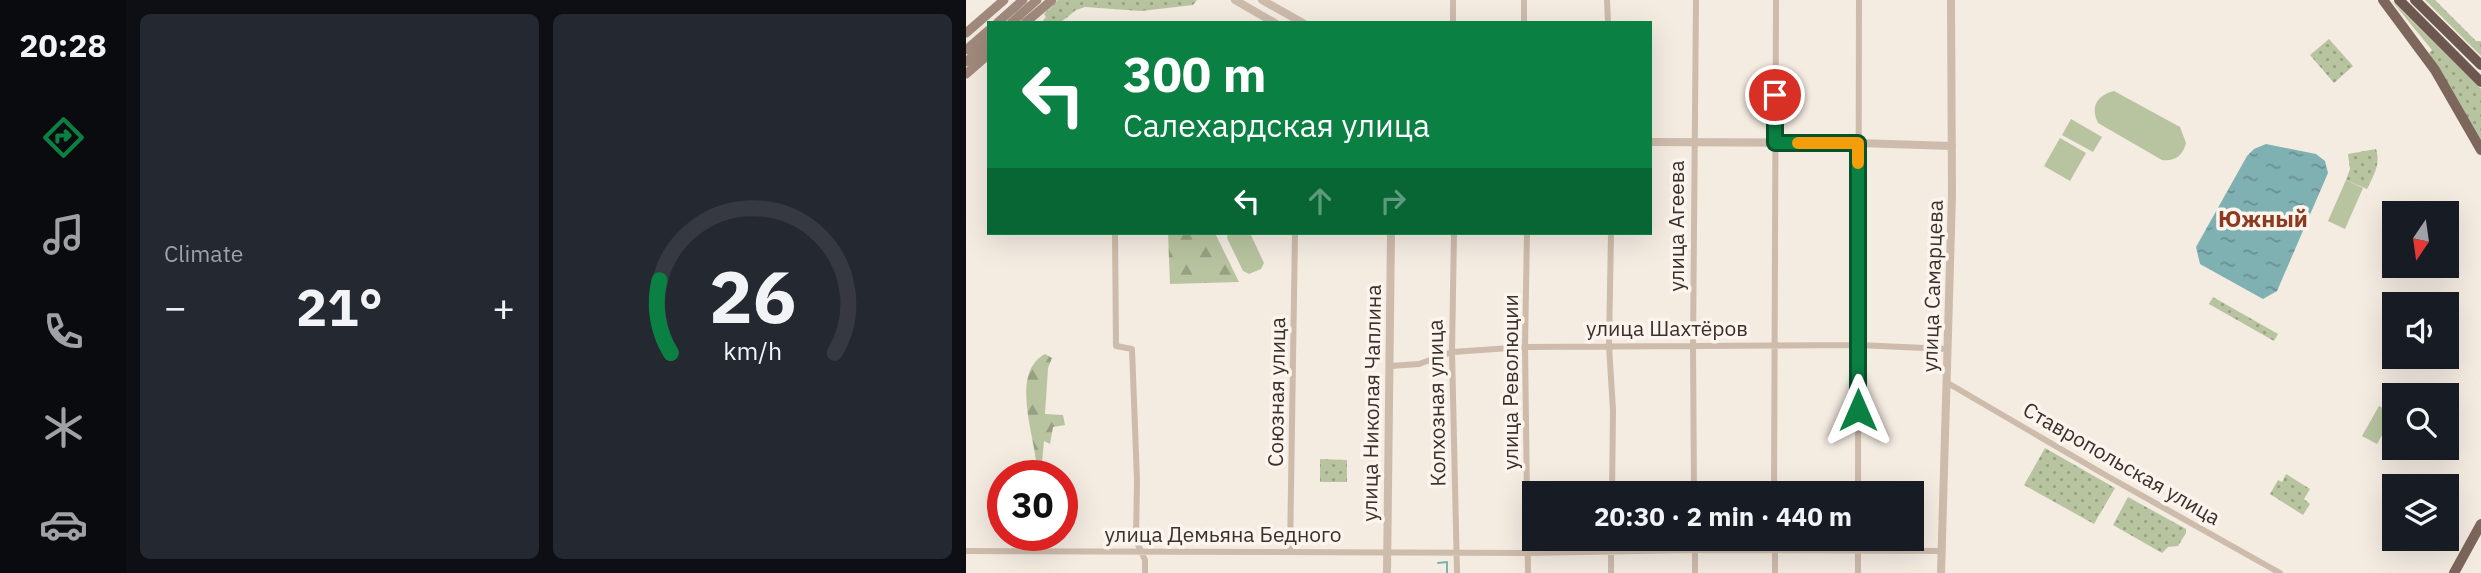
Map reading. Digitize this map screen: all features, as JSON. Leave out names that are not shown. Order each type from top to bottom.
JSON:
[{"type":"highway","points":[[2399,0],[2481,82]]},
{"type":"highway","points":[[2416,0],[2481,65]]},
{"type":"main road","points":[[966,33],[1004,0]]},
{"type":"main road","points":[[999,21],[1023,0]]},
{"type":"main road","points":[[1013,21],[1037,0]]},
{"type":"main road","points":[[1027,21],[1052,0]]},
{"type":"main road","points":[[2383,0],[2435,70],[2481,150]]},
{"type":"main road","points":[[966,50],[987,32]]},
{"type":"main road","points":[[966,62],[987,44]]},
{"type":"main road","points":[[966,74],[987,56]]},
{"type":"main road","points":[[2454,573],[2481,524]]},
{"type":"street","points":[[1235,0],[1272,21]]},
{"type":"street","points":[[1262,0],[1299,21]]},
{"type":"street","points":[[1453,0],[1453,21]]},
{"type":"street","points":[[1524,0],[1524,21]]},
{"type":"street","points":[[1607,0],[1608,21]]},
{"type":"street","name":"улица Агеева","points":[[1694,481],[1696,0]]},
{"type":"street","points":[[1774,481],[1776,0]]},
{"type":"street","points":[[1858,481],[1859,0]]},
{"type":"street","name":"улица Самарцева","points":[[1941,573],[1952,146],[1951,0]]},
{"type":"street","points":[[1652,142],[1952,146]]},
{"type":"street","points":[[1115,235],[1116,346],[1132,349],[1137,480],[1136,540],[1145,560],[1145,573]]},
{"type":"street","name":"Союзная улица","points":[[1290,552],[1295,235]]},
{"type":"street","name":"улица Николая Чаплина","points":[[1387,573],[1391,235]]},
{"type":"street","name":"Колхозная улица","points":[[1454,235],[1452,352],[1457,573]]},
{"type":"street","name":"улица Революции","points":[[1527,235],[1525,347],[1528,573]]},
{"type":"street","points":[[1611,235],[1609,346],[1613,410],[1612,481]]},
{"type":"street","name":"улица Шахтёров","points":[[1390,366],[1419,364],[1452,352],[1525,347],[1858,345],[1947,349]]},
{"type":"street","name":"Ставропольская улица","points":[[1946,382],[2280,573]]},
{"type":"street","name":"улица Демьяна Бедного","points":[[966,551],[1653,551]]},
{"type":"street","points":[[1695,551],[1695,573]]},
{"type":"street","points":[[1775,551],[1775,573]]},
{"type":"street","points":[[1858,573],[1859,551]]},
{"type":"street","name":"улица Демьяна Бедного","points":[[1924,551],[1942,551]]},
{"type":"street","points":[[1611,552],[1611,573]]},
{"type":"green space","points":[[1058,0],[1197,0],[1193,5],[1141,11],[1085,7],[1076,10],[1062,21],[1043,21],[1046,17],[1044,14]]},
{"type":"green space","points":[[2391,0],[2481,89],[2481,143],[2429,53],[2432,50]]},
{"type":"green space","points":[[2425,0],[2435,0],[2476,41],[2481,41],[2481,56]]},
{"type":"green space","points":[[2329,39],[2353,66],[2334,83],[2310,55]]},
{"type":"green space","points":[[2114,91],[2180,127],[2186,143],[2181,154],[2175,159],[2162,160],[2098,123],[2095,112],[2097,102],[2103,95]]},
{"type":"green space","points":[[2071,119],[2102,137],[2093,152],[2062,135]]},
{"type":"green space","points":[[2060,138],[2086,153],[2070,181],[2044,166]]},
{"type":"green space","points":[[2376,149],[2377,165],[2367,189],[2346,180],[2350,169],[2348,154]]},
{"type":"green space","points":[[2346,180],[2363,188],[2345,229],[2328,221]]},
{"type":"green space","points":[[1168,235],[1216,235],[1239,282],[1170,284]]},
{"type":"green space","points":[[1228,235],[1251,235],[1264,263],[1261,269],[1249,274],[1243,271]]},
{"type":"green space","points":[[2213,297],[2278,334],[2274,341],[2209,304]]},
{"type":"green space","points":[[1045,354],[1052,358],[1048,368],[1045,414],[1063,415],[1065,425],[1053,427],[1050,444],[1044,441],[1042,460],[1036,460],[1027,403],[1026,388],[1035,363]]},
{"type":"green space","points":[[2379,406],[2382,408],[2382,435],[2377,444],[2362,436]]},
{"type":"green space","points":[[2045,448],[2115,488],[2094,524],[2024,485]]},
{"type":"green space","points":[[1320,459],[1347,460],[1347,482],[1320,482]]},
{"type":"green space","points":[[2286,474],[2310,489],[2304,499],[2310,504],[2303,515],[2270,494],[2278,480],[2282,482]]},
{"type":"green space","points":[[2128,497],[2186,529],[2178,546],[2168,547],[2162,553],[2113,525]]},
{"type":"water","points":[[2266,144],[2316,154],[2325,161],[2328,173],[2277,291],[2263,299],[2200,264],[2196,247],[2247,156],[2254,149]]},
{"type":"waterway","points":[[1438,563],[1447,562],[1447,573]]},
{"type":"slow traffic","points":[[1798,143],[1858,143],[1858,163]]},
{"type":"district","name":"Южный","points":[[2263,218]]},
{"type":"route","points":[[1775,95],[1775,143],[1858,143],[1858,410]]}]
